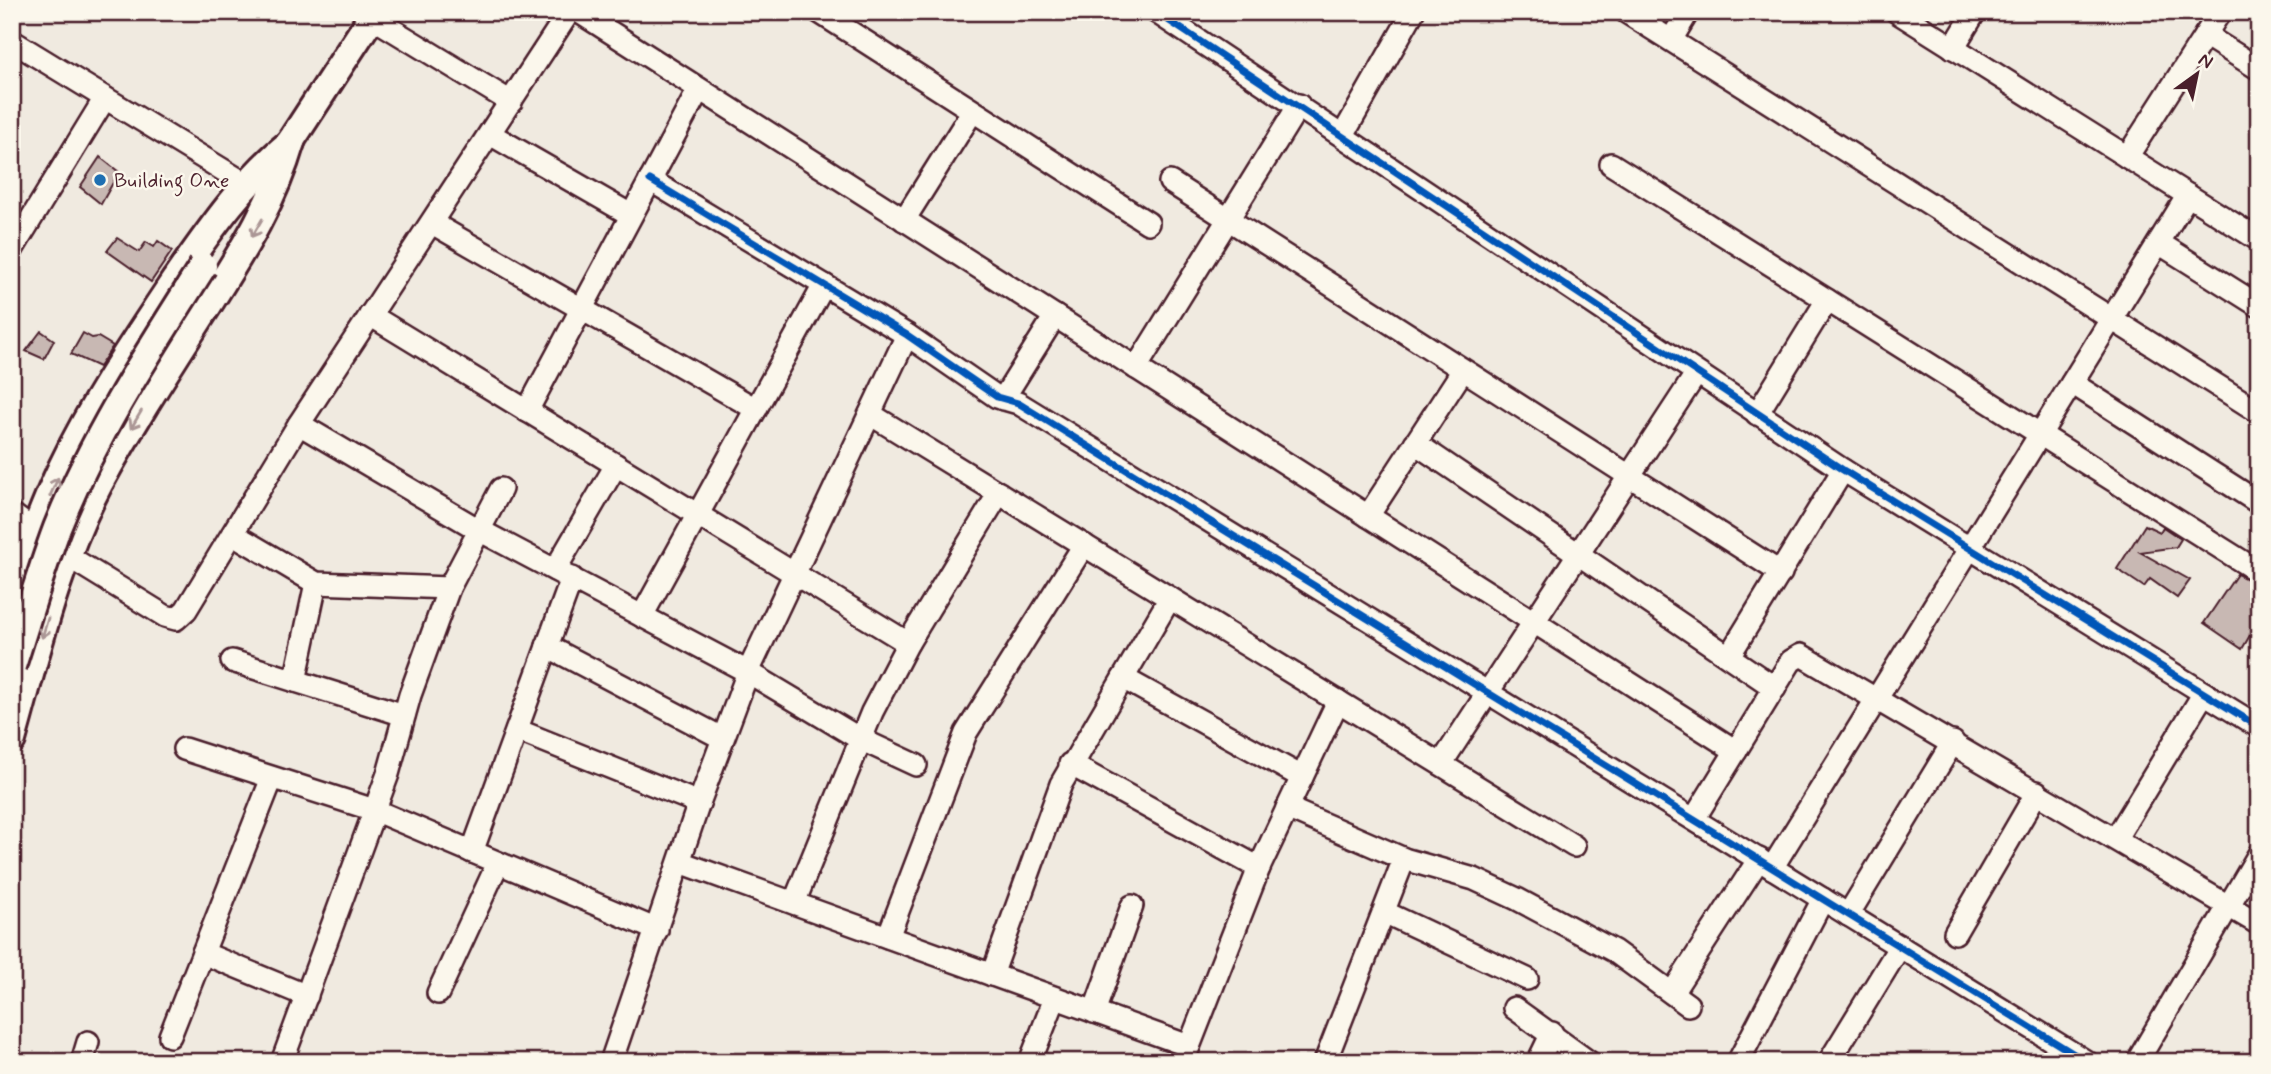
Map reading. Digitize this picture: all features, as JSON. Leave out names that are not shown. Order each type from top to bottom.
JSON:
[{"type":"main road","points":[[12,666],[57,530],[89,457],[119,402],[203,266],[291,142],[370,14]]},
{"type":"main road","points":[[12,596],[35,530],[62,467],[96,405],[195,252],[246,184],[265,163],[291,142]]},
{"type":"main road","points":[[12,740],[66,555],[99,485],[135,421],[259,225],[279,182],[291,142]]},
{"type":"street","points":[[12,514],[66,555],[164,617],[176,619],[186,610],[299,424],[569,12]]},
{"type":"street","points":[[579,12],[1736,751]]},
{"type":"street","points":[[819,12],[1148,223]]},
{"type":"street","points":[[1156,12],[1843,470],[2259,727]]},
{"type":"street","points":[[1342,135],[1413,12]]},
{"type":"street","points":[[1626,12],[2259,412]]},
{"type":"street","points":[[1671,40],[1688,12]]},
{"type":"street","points":[[1897,12],[2259,240]]},
{"type":"street","points":[[1953,48],[1975,12]]},
{"type":"street","points":[[2127,157],[2220,12]]},
{"type":"street","points":[[370,14],[511,102]]},
{"type":"street","points":[[2206,35],[2259,69]]},
{"type":"street","points":[[12,41],[246,184]]},
{"type":"street","points":[[527,411],[699,89]]},
{"type":"street","points":[[12,250],[105,98]]},
{"type":"street","points":[[1136,368],[1299,105]]},
{"type":"street","points":[[904,220],[972,112]]},
{"type":"street","points":[[490,134],[631,215]]},
{"type":"street","points":[[1611,164],[2259,572]]},
{"type":"street","points":[[650,180],[908,335],[1003,399],[1018,403],[2087,1062]]},
{"type":"street","points":[[1170,182],[1780,573]]},
{"type":"street","points":[[1287,808],[1404,859],[1474,879],[1517,899],[1614,951],[1680,999],[1765,863],[1877,697],[2188,195]]},
{"type":"street","points":[[432,223],[756,409]]},
{"type":"street","points":[[2159,243],[2259,306]]},
{"type":"street","points":[[642,616],[824,285]]},
{"type":"street","points":[[1757,414],[1827,300]]},
{"type":"street","points":[[370,315],[908,643]]},
{"type":"street","points":[[1003,399],[1055,316]]},
{"type":"street","points":[[611,1062],[699,803],[748,672],[908,335]]},
{"type":"street","points":[[1368,516],[1463,370]]},
{"type":"street","points":[[1441,764],[1696,374]]},
{"type":"street","points":[[2072,383],[2259,503]]},
{"type":"street","points":[[870,414],[1574,846]]},
{"type":"street","points":[[299,424],[479,530],[748,672],[860,739],[916,765]]},
{"type":"street","points":[[1415,443],[1775,688]]},
{"type":"street","points":[[472,852],[547,646],[564,574],[616,465]]},
{"type":"street","points":[[1729,656],[1843,470]]},
{"type":"street","points":[[282,1062],[374,810],[449,588],[500,489]]},
{"type":"street","points":[[794,903],[860,739],[908,643],[999,493]]},
{"type":"street","points":[[233,534],[316,583],[449,588]]},
{"type":"street","points":[[888,937],[966,733],[1084,545]]},
{"type":"street","points":[[295,681],[316,583]]},
{"type":"street","points":[[992,975],[1070,764],[1170,598]]},
{"type":"street","points":[[547,646],[722,738]]},
{"type":"street","points":[[1694,819],[1791,661],[1801,656],[1877,697],[2259,924]]},
{"type":"street","points":[[232,661],[404,715]]},
{"type":"street","points":[[1123,678],[1302,777]]},
{"type":"street","points":[[2116,838],[2204,693]]},
{"type":"street","points":[[680,862],[1094,1012],[1189,1056],[1259,868],[1338,701]]},
{"type":"street","points":[[517,730],[699,803]]},
{"type":"street","points":[[1849,915],[1952,742]]},
{"type":"street","points":[[184,749],[374,810],[657,930]]},
{"type":"street","points":[[1070,764],[1259,868]]},
{"type":"street","points":[[170,1037],[272,778]]},
{"type":"street","points":[[1955,933],[2037,792]]},
{"type":"street","points":[[2137,1062],[2259,854]]},
{"type":"street","points":[[1325,1062],[1404,859]]},
{"type":"street","points":[[438,993],[498,863]]},
{"type":"street","points":[[1738,1062],[1824,899]]},
{"type":"street","points":[[1094,1012],[1132,906]]},
{"type":"street","points":[[1384,912],[1527,979]]},
{"type":"street","points":[[1829,1062],[1900,946]]},
{"type":"street","points":[[203,953],[307,996]]},
{"type":"street","points":[[1030,1062],[1055,998]]},
{"type":"street","points":[[1514,1008],[1588,1062]]},
{"type":"street","points":[[1538,1062],[1552,1034]]},
{"type":"building","name":"Building One","points":[[100,157],[119,172],[101,204],[80,187]]},
{"type":"building","points":[[117,238],[139,252],[146,242],[154,247],[158,241],[172,251],[151,282],[107,251]]},
{"type":"building","points":[[41,331],[54,340],[44,359],[26,351]]},
{"type":"building","points":[[83,333],[92,338],[98,337],[113,346],[99,367],[71,354]]},
{"type":"building","points":[[2145,525],[2160,532],[2163,527],[2181,539],[2176,547],[2140,552],[2190,580],[2177,598],[2150,579],[2144,587],[2117,569]]},
{"type":"building","points":[[2237,574],[2259,585],[2259,620],[2242,649],[2204,623]]},
{"type":"cycle path","points":[[1156,12],[1843,470],[2259,727]]},
{"type":"cycle path","points":[[650,180],[907,335],[997,397],[1018,403],[2087,1062]]},
{"type":"place","name":"Building One","points":[[100,180]]}]
